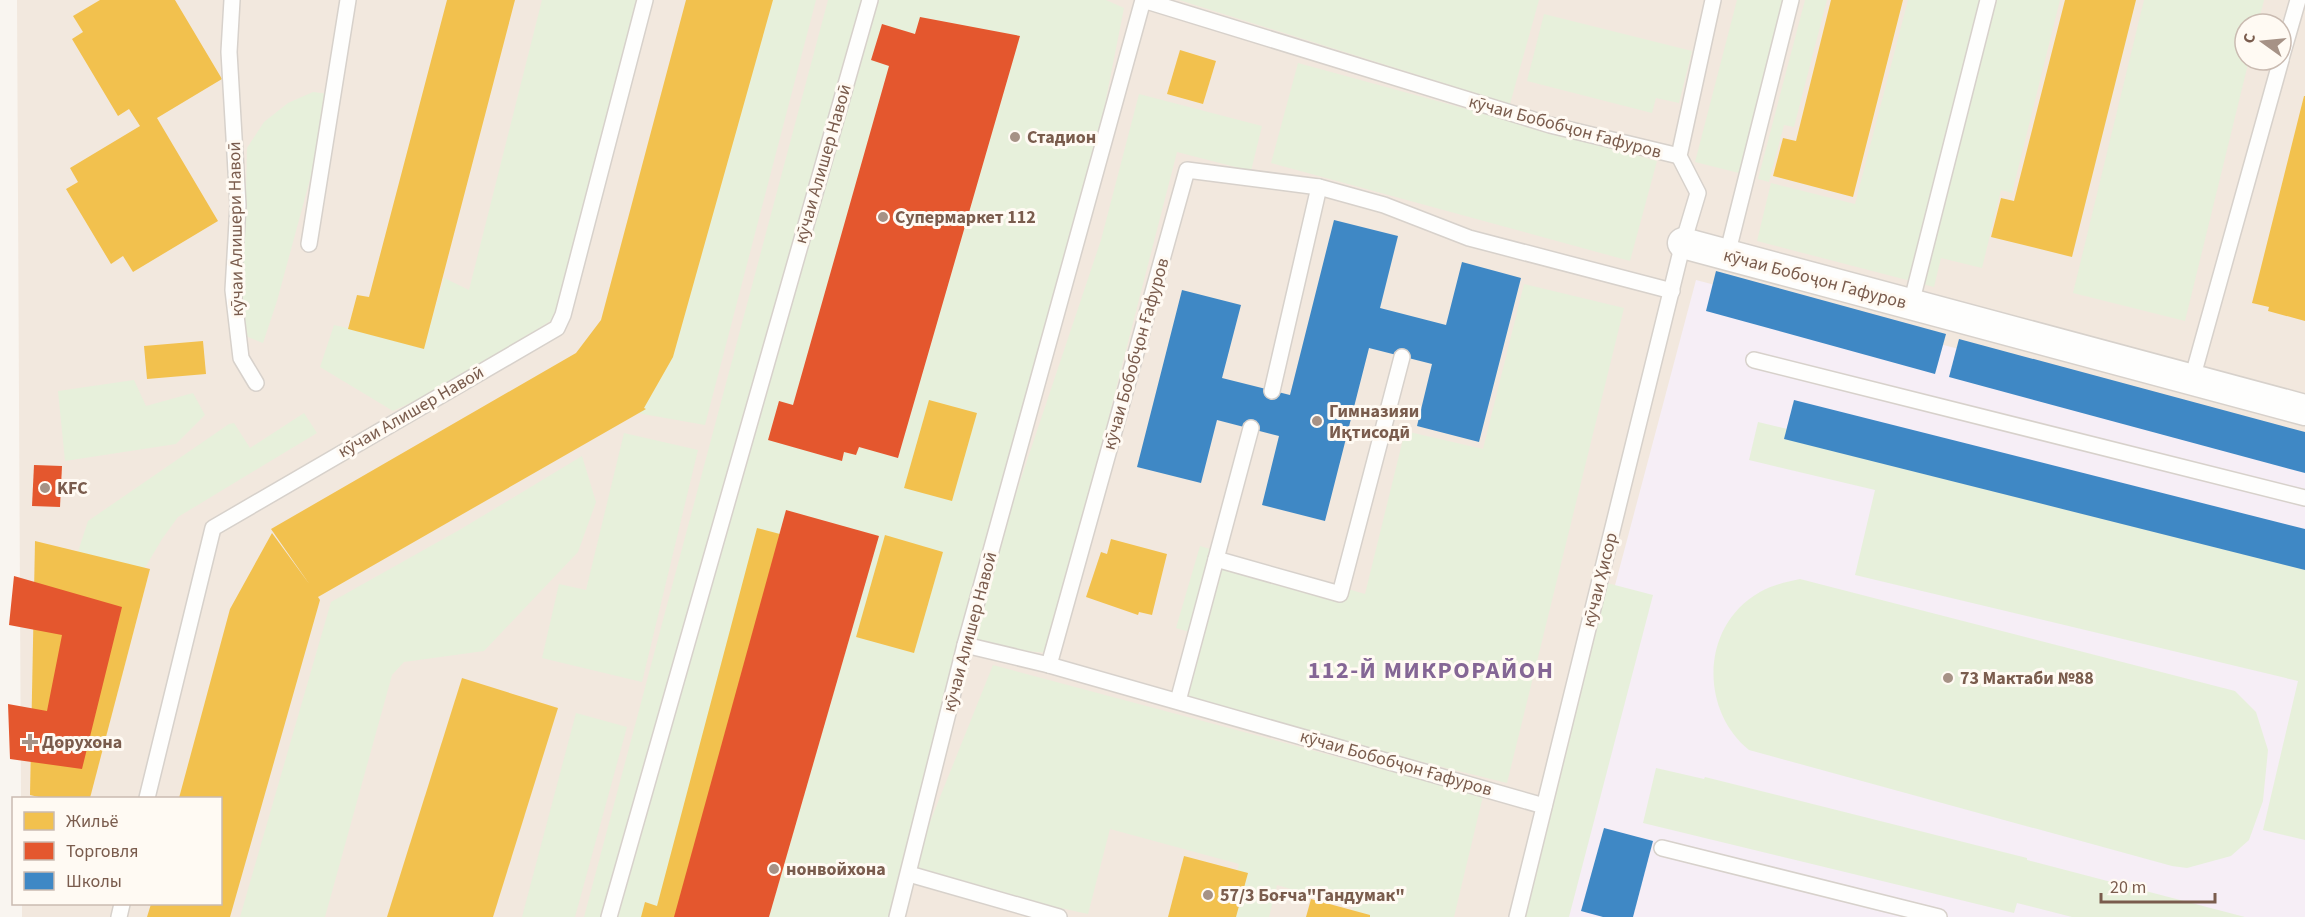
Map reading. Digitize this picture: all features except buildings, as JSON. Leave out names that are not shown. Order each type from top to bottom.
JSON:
[{"type":"street","name":"кӯчаи Бобоҷон Гафуров","points":[[1683,243],[2305,410]]},
{"type":"lane","name":"кӯчаи Алишери Навоӣ","points":[[232,0],[229,52],[238,205],[234,290],[241,358],[256,383]]},
{"type":"lane","points":[[309,244],[348,0]]},
{"type":"lane","name":"кӯчаи Алишер Навоӣ","points":[[147,797],[213,528],[557,328],[563,315],[645,0]]},
{"type":"lane","name":"кӯчаи Алишер Навоӣ","points":[[609,917],[870,0]]},
{"type":"lane","name":"кӯчаи Алишер Навоӣ","points":[[897,917],[965,645],[1143,0]]},
{"type":"lane","name":"кӯчаи Бобобҷон Ғафуров","points":[[1143,0],[1539,122],[1679,156]]},
{"type":"lane","points":[[1727,255],[1791,0]]},
{"type":"lane","points":[[1911,304],[1988,0]]},
{"type":"lane","points":[[2293,18],[2298,0]]},
{"type":"lane","points":[[1683,243],[1698,193],[1679,156],[1709,1]]},
{"type":"lane","points":[[2192,380],[2278,72]]},
{"type":"lane","name":"кӯчаи Бобобҷон Ғафуров","points":[[1049,665],[1187,170],[1318,188],[1384,205],[1469,238],[1672,291]]},
{"type":"lane","points":[[1272,391],[1318,188]]},
{"type":"lane","name":"кӯчаи Ҳисор","points":[[1517,917],[1683,243]]},
{"type":"lane","points":[[1216,559],[1340,594],[1402,357]]},
{"type":"lane","points":[[1754,360],[2305,498]]},
{"type":"lane","points":[[1178,701],[1251,428]]},
{"type":"lane","name":"кӯчаи Бобобҷон Ғафуров","points":[[965,645],[1049,665],[1544,806]]},
{"type":"lane","points":[[1662,848],[1939,917]]},
{"type":"lane","points":[[909,874],[1059,917]]},
{"type":"shaded area","points":[[17,0],[2305,0],[2305,917],[22,917],[22,905],[222,905],[222,797],[21,797]]},
{"type":"shaded area","name":"73 Мактаби №88","points":[[1696,280],[2305,440],[2305,917],[1527,917]]},
{"type":"green space","points":[[542,0],[641,0],[557,317],[438,390],[393,411],[320,367],[334,325],[424,345],[444,278],[469,290]]},
{"type":"green space","points":[[714,0],[816,0],[705,425],[620,410]]},
{"type":"green space","points":[[828,0],[1106,0],[1124,8],[1087,195],[992,565],[1101,240],[1139,94],[1262,126],[1251,171],[1177,152],[1048,653],[971,646],[914,862],[993,665],[1483,796],[1454,917],[1351,917],[1353,907],[1277,885],[1269,917],[1226,917],[1239,864],[1110,829],[1088,914],[910,875],[898,917],[584,917]]},
{"type":"green space","points":[[1179,0],[1539,0],[1510,104]]},
{"type":"green space","points":[[1737,0],[1784,0],[1739,173],[1695,162]]},
{"type":"green space","points":[[1805,0],[1827,0],[1794,127],[1784,125],[1769,182],[1758,179]]},
{"type":"green space","points":[[1908,0],[2060,0],[2012,193],[2001,190],[1982,268],[1941,258],[1934,287],[1757,241],[1771,183],[1855,204]]},
{"type":"green space","points":[[2144,0],[2264,0],[2261,12],[2233,12],[2233,72],[2246,72],[2185,321],[2073,293]]},
{"type":"green space","points":[[1544,14],[1692,51],[1679,103],[1656,98],[1652,113],[1527,81]]},
{"type":"green space","points":[[1298,63],[1657,161],[1630,261],[1271,163]]},
{"type":"green space","points":[[313,92],[329,94],[331,102],[277,301],[263,343],[238,333],[245,230],[247,148],[264,122],[288,103]]},
{"type":"green space","points":[[1524,284],[1624,308],[1507,783],[1183,703],[1199,635],[1176,628],[1200,546],[1365,594],[1405,431],[1483,449]]},
{"type":"green space","points":[[134,380],[146,406],[193,393],[205,415],[176,444],[65,461],[58,391]]},
{"type":"green space","points":[[304,413],[317,433],[178,517],[139,578],[72,570],[88,521],[229,424],[234,423],[250,448]]},
{"type":"green space","points":[[1758,422],[2305,553],[2305,840],[2263,830],[2298,681],[1855,575],[1875,490],[1749,460]]},
{"type":"green space","points":[[624,433],[698,450],[642,682],[542,658],[559,584],[586,590]]},
{"type":"green space","points":[[582,456],[596,502],[578,552],[484,651],[404,662],[392,675],[325,917],[240,917],[331,602],[461,529]]},
{"type":"green space","points":[[1800,579],[2235,691],[2256,712],[2268,750],[2263,801],[2249,840],[2231,856],[2187,868],[2172,866],[1749,750],[1733,733],[1721,713],[1715,691],[1714,668],[1717,646],[1726,625],[1741,607],[1760,592]]},
{"type":"green space","points":[[1607,583],[1653,595],[1569,917],[1521,917]]},
{"type":"green space","points":[[576,713],[627,727],[575,917],[522,917]]},
{"type":"green space","points":[[1656,768],[1704,779],[1705,777],[2027,858],[2027,860],[2245,917],[2072,917],[2017,903],[2014,913],[1643,823]]},
{"type":"place","name":"Стадион","points":[[1015,137]]},
{"type":"place","name":"Супермаркет 112","points":[[883,217]]},
{"type":"place","name":"Гимназияи Иқтисодӣ","points":[[1317,421]]},
{"type":"place","name":"KFC","points":[[45,488]]},
{"type":"place","name":"73 Мактаби №88","points":[[1948,678]]},
{"type":"place","name":"Дорухона","points":[[30,742]]},
{"type":"place","name":"нонвойхона","points":[[774,869]]},
{"type":"place","name":"57/3 Боғча\"Гандумак\"","points":[[1208,895]]},
{"type":"district","name":"112-Й МИКРОРАЙОН","points":[[1431,670]]}]
